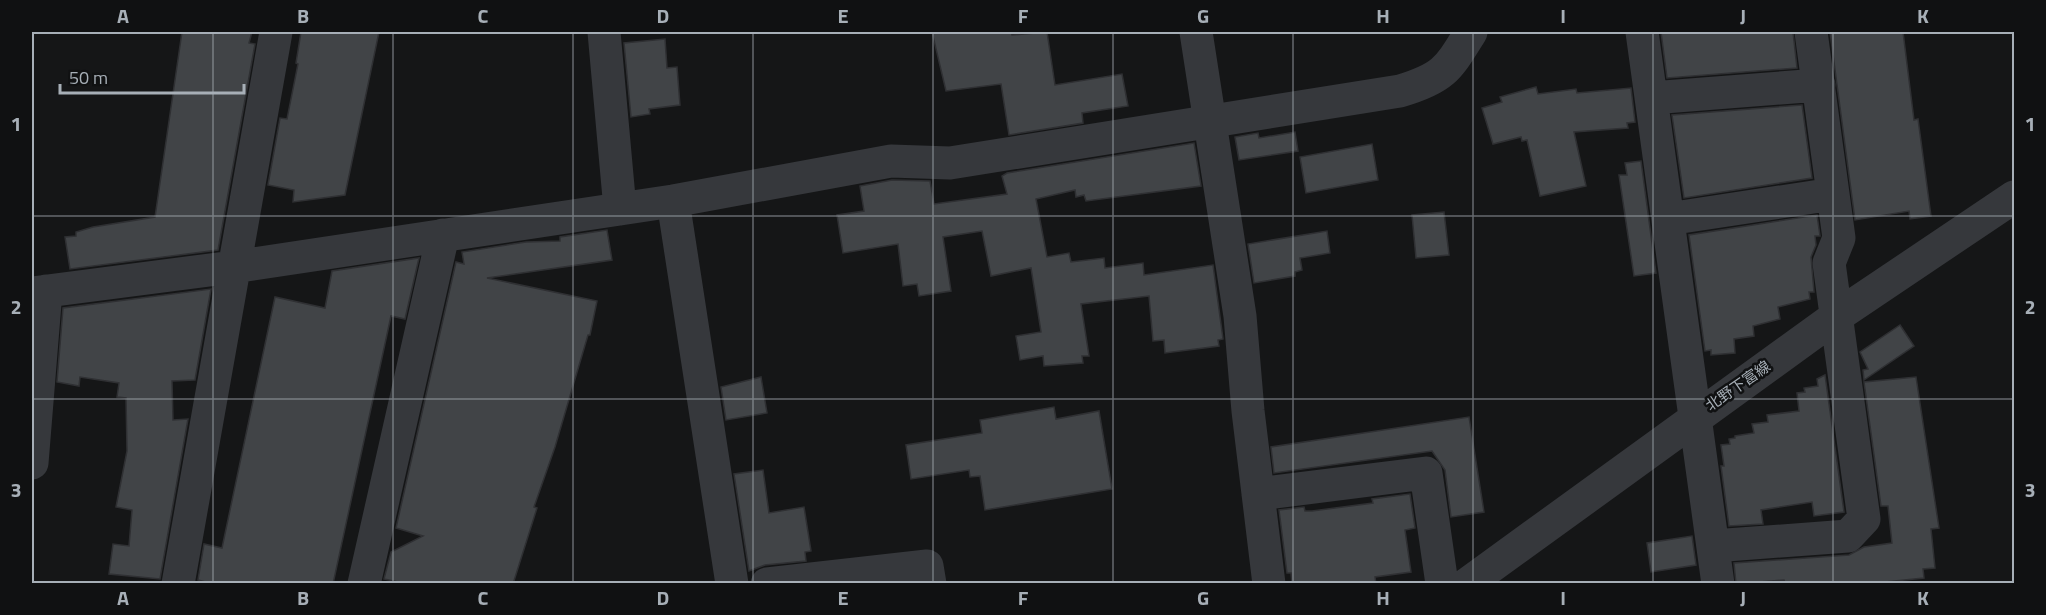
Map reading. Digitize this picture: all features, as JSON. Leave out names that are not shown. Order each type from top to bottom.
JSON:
[{"type":"street","points":[[178,584],[276,32]]},
{"type":"street","points":[[603,32],[620,209]]},
{"type":"street","points":[[1196,32],[1240,316],[1269,584]]},
{"type":"street","points":[[32,463],[39,292],[233,267],[673,201],[891,161],[950,163],[1400,92],[1426,84],[1447,70],[1471,32]]},
{"type":"street","points":[[1642,32],[1718,584]]},
{"type":"street","points":[[1713,546],[1848,536],[1864,519],[1828,263],[1839,238],[1811,32]]},
{"type":"street","points":[[1651,98],[1818,85]]},
{"type":"street","points":[[1668,219],[1833,194]]},
{"type":"street","name":"北野下富線","points":[[1467,584],[1834,318],[2014,197]]},
{"type":"street","points":[[673,201],[732,584]]},
{"type":"street","points":[[364,584],[443,236]]},
{"type":"street","points":[[1258,494],[1426,473],[1442,584]]},
{"type":"street","points":[[767,584],[927,566],[930,584]]},
{"type":"building","points":[[182,32],[252,32],[249,43],[255,44],[218,250],[70,269],[65,237],[76,236],[76,232],[93,227],[155,217]]},
{"type":"building","points":[[301,32],[379,32],[345,195],[293,202],[294,190],[268,185],[280,118],[287,119],[298,64],[296,63]]},
{"type":"building","points":[[932,32],[1011,32],[1012,35],[1047,32],[1055,85],[1122,74],[1128,106],[1082,113],[1083,123],[1009,135],[1001,84],[946,91]]},
{"type":"building","points":[[1661,32],[1793,32],[1797,68],[1667,78]]},
{"type":"building","points":[[1830,32],[1903,32],[1914,120],[1918,119],[1931,216],[1910,219],[1909,211],[1855,220]]},
{"type":"building","points":[[665,39],[667,68],[677,67],[680,105],[649,109],[650,114],[631,117],[624,43]]},
{"type":"building","points":[[1536,87],[1538,94],[1576,89],[1577,93],[1631,88],[1635,122],[1627,123],[1628,128],[1574,132],[1586,186],[1540,196],[1527,140],[1522,141],[1521,137],[1493,144],[1482,108],[1502,102],[1500,97]]},
{"type":"building","points":[[1802,105],[1812,178],[1684,198],[1672,115]]},
{"type":"building","points":[[1295,132],[1298,151],[1239,160],[1235,137],[1258,133],[1259,138]]},
{"type":"building","points":[[1194,143],[1201,186],[1086,201],[1084,195],[1076,197],[1075,190],[1036,199],[1047,257],[1069,253],[1071,262],[1104,258],[1105,268],[1143,263],[1144,275],[1213,265],[1223,339],[1218,340],[1219,346],[1165,353],[1164,340],[1153,341],[1149,296],[1081,304],[1089,356],[1082,356],[1083,363],[1044,366],[1043,356],[1020,360],[1016,336],[1041,332],[1031,268],[991,276],[982,231],[943,237],[951,291],[919,296],[917,284],[903,286],[898,244],[843,253],[837,215],[864,211],[860,186],[892,180],[930,181],[934,204],[1007,194],[1002,176],[1007,173]]},
{"type":"building","points":[[1372,144],[1378,180],[1306,193],[1300,157]]},
{"type":"building","points":[[1641,161],[1656,273],[1634,276],[1619,175],[1627,175],[1625,163]]},
{"type":"building","points":[[1444,212],[1449,255],[1416,258],[1412,215]]},
{"type":"building","points":[[1817,215],[1820,236],[1815,236],[1816,245],[1811,257],[1814,292],[1809,292],[1810,299],[1778,307],[1780,319],[1753,326],[1754,336],[1734,339],[1735,353],[1711,355],[1711,350],[1705,351],[1689,235]]},
{"type":"building","points":[[607,230],[612,260],[487,278],[597,301],[590,335],[588,335],[555,447],[534,507],[537,508],[513,584],[407,584],[384,579],[391,552],[423,536],[396,528],[456,262],[464,264],[462,252],[526,242],[560,241],[560,237]]},
{"type":"building","points":[[1327,231],[1330,253],[1300,258],[1302,270],[1295,272],[1295,276],[1254,283],[1248,244]]},
{"type":"building","points":[[419,258],[405,319],[391,316],[333,584],[213,584],[198,580],[204,544],[222,548],[275,297],[325,308],[332,271]]},
{"type":"building","points":[[211,289],[195,380],[172,381],[173,420],[188,419],[160,579],[109,574],[113,544],[129,546],[132,510],[116,507],[127,451],[126,398],[117,397],[119,383],[80,377],[79,386],[57,382],[63,308]]},
{"type":"building","points":[[1900,325],[1914,346],[1864,380],[1863,370],[1868,369],[1860,352]]},
{"type":"building","points":[[1825,375],[1844,512],[1814,516],[1812,502],[1761,510],[1763,524],[1729,526],[1721,466],[1724,466],[1721,445],[1730,444],[1729,439],[1735,436],[1754,433],[1752,424],[1768,422],[1767,415],[1799,411],[1797,393],[1805,392],[1804,388],[1818,386],[1817,379]]},
{"type":"building","points":[[761,377],[767,413],[726,420],[721,387]]},
{"type":"building","points":[[1916,377],[1939,528],[1931,529],[1935,568],[1923,569],[1924,578],[1885,582],[1785,584],[1784,580],[1736,584],[1734,563],[1849,555],[1864,547],[1892,543],[1888,506],[1881,506],[1864,382]]},
{"type":"building","points":[[1054,407],[1056,419],[1099,411],[1112,489],[985,510],[980,476],[970,477],[969,470],[911,479],[906,445],[982,433],[980,420]]},
{"type":"building","points":[[1469,417],[1484,512],[1451,517],[1445,470],[1432,451],[1274,473],[1271,447]]},
{"type":"building","points":[[763,470],[769,513],[804,507],[811,551],[805,552],[806,561],[765,565],[749,571],[734,474]]},
{"type":"building","points":[[1410,494],[1415,528],[1405,530],[1411,572],[1375,577],[1376,584],[1292,584],[1291,573],[1287,573],[1279,510],[1304,507],[1305,511],[1312,511],[1373,503],[1372,499]]},
{"type":"building","points":[[1692,536],[1696,565],[1651,572],[1647,543]]}]
